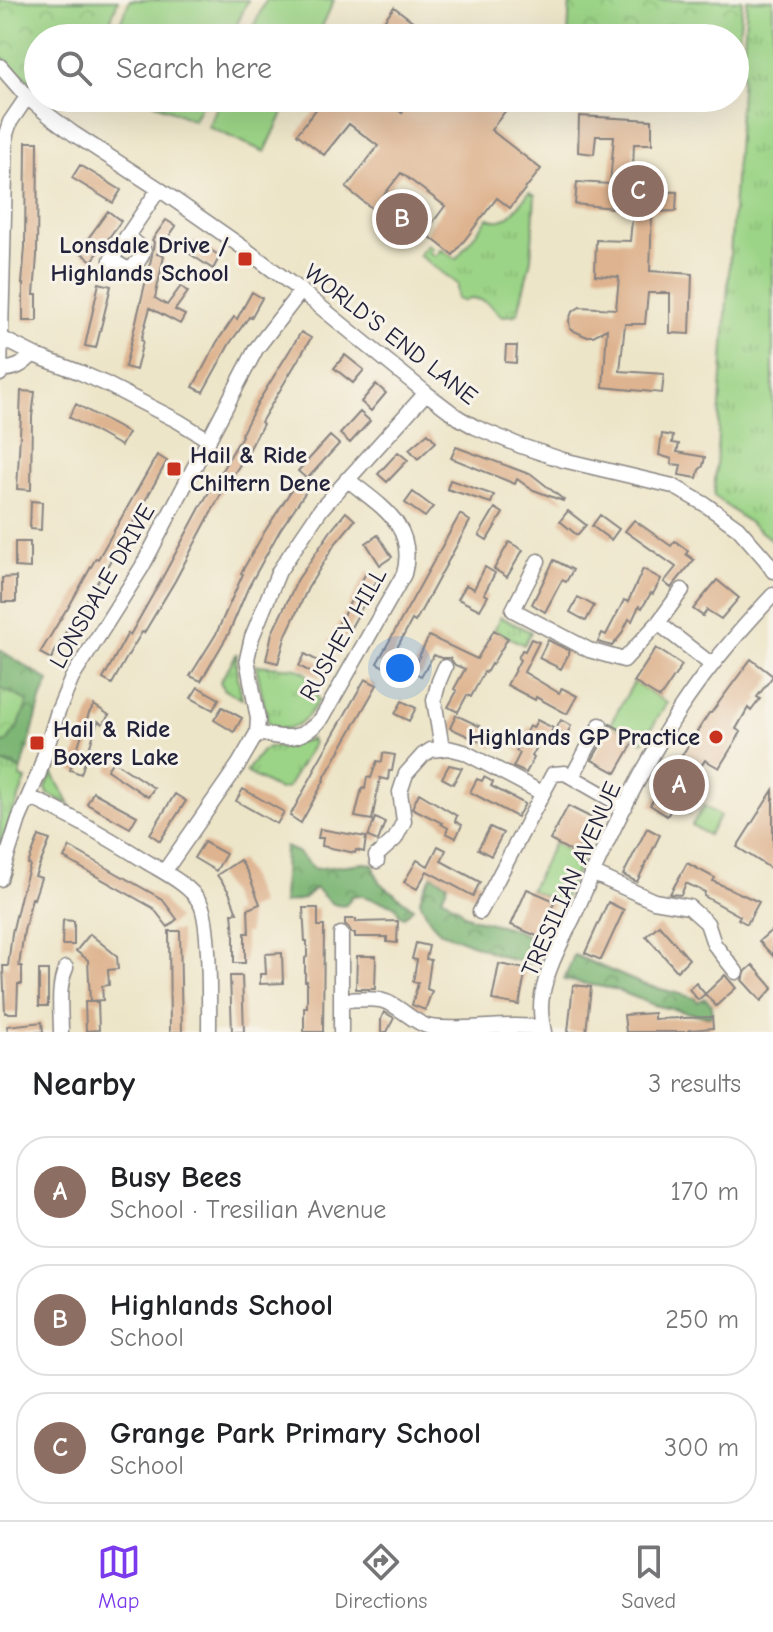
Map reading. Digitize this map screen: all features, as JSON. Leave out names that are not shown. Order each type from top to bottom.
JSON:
[{"type":"street","name":"WORLD'S END LANE","points":[[0,66],[24,94]]},
{"type":"street","points":[[24,101],[6,134],[0,372],[18,367],[33,354]]},
{"type":"street","name":"WORLD'S END LANE","points":[[46,112],[301,291],[459,418],[521,446],[563,460],[673,486],[738,528],[773,571]]},
{"type":"street","points":[[127,236],[159,189]]},
{"type":"street","name":"LONSDALE DRIVE","points":[[0,879],[72,678],[142,567],[256,349],[301,291]]},
{"type":"street","points":[[1,338],[118,390],[209,440]]},
{"type":"street","points":[[164,872],[253,744],[258,719],[247,659],[252,637],[279,571],[321,509],[426,393]]},
{"type":"street","name":"RUSHEY HILL","points":[[257,733],[292,738],[315,726],[404,574],[408,554],[401,528],[347,479]]},
{"type":"street","points":[[538,561],[513,610],[589,650],[624,660],[658,623],[682,590]]},
{"type":"street","name":"TRESILIAN AVENUE","points":[[543,1030],[541,1012],[549,972],[625,807],[679,711],[712,665],[773,595]]},
{"type":"street","points":[[658,623],[712,665]]},
{"type":"street","points":[[442,748],[434,700],[445,667]]},
{"type":"street","points":[[572,777],[600,725]]},
{"type":"street","points":[[377,861],[376,856],[395,839],[404,821],[400,792],[406,774],[431,750],[442,748],[464,752],[542,793]]},
{"type":"street","points":[[480,912],[553,774],[565,773],[625,807]]},
{"type":"street","points":[[29,797],[93,829],[164,872],[194,895],[204,912],[206,928],[209,1032]]},
{"type":"street","points":[[592,873],[654,901],[689,907],[707,923],[714,944],[736,972]]},
{"type":"street","points":[[341,934],[341,1032]]},
{"type":"street","points":[[61,1032],[61,991],[66,968]]},
{"type":"street","points":[[342,1000],[381,1000],[417,1022],[455,1031],[516,1025],[543,1030]]},
{"type":"green space","points":[[0,0],[118,0],[109,24],[24,24],[24,77],[0,55]]},
{"type":"green space","points":[[130,0],[248,0],[237,24],[119,24]]},
{"type":"green space","points":[[266,0],[334,0],[323,24],[255,24]]},
{"type":"green space","points":[[570,0],[742,0],[740,24],[569,24]]},
{"type":"green space","points":[[747,0],[773,0],[773,541],[714,496],[740,112],[749,112],[749,24],[745,24]]},
{"type":"green space","points":[[174,112],[198,112],[194,121]]},
{"type":"green space","points":[[215,112],[284,112],[265,152],[208,127]]},
{"type":"green space","points":[[529,192],[535,195],[531,259],[518,312],[501,316],[492,306],[480,300],[457,299],[457,284],[419,255],[427,244],[432,248],[429,252],[435,256],[441,249],[456,259],[488,218],[501,220],[507,217]]},
{"type":"green space","points":[[500,617],[531,632],[524,645],[494,630]]},
{"type":"green space","points":[[0,650],[49,681],[21,772],[19,768],[0,762]]},
{"type":"green space","points":[[237,653],[236,667],[242,699],[225,690],[220,682]]},
{"type":"green space","points":[[256,665],[296,668],[306,673],[319,700],[304,720],[284,729],[268,724]]},
{"type":"green space","points":[[634,682],[667,703],[643,742],[610,724]]},
{"type":"green space","points":[[0,688],[28,701],[19,725],[7,742],[0,744]]},
{"type":"green space","points":[[311,739],[313,744],[287,788],[279,790],[246,772],[268,747],[285,747]]},
{"type":"green space","points":[[0,762],[19,768],[20,777],[26,779],[0,847],[2,777]]},
{"type":"green space","points":[[52,772],[70,805],[48,794],[46,788]]},
{"type":"green space","points":[[704,806],[720,816],[708,835],[692,825]]},
{"type":"green space","points":[[554,843],[583,858],[562,904],[530,890]]},
{"type":"green space","points":[[285,847],[297,852],[315,869],[373,864],[379,882],[413,908],[404,917],[396,906],[359,895],[352,896],[346,905],[336,905],[315,888],[303,899],[283,903]]},
{"type":"green space","points":[[432,875],[448,884],[442,897],[463,914],[511,928],[539,941],[531,964],[509,959],[439,931],[420,901]]},
{"type":"green space","points":[[574,955],[642,984],[694,998],[698,1002],[705,998],[712,1005],[711,1016],[654,1005],[614,989],[564,980]]},
{"type":"building","points":[[394,7],[416,24],[381,24]]},
{"type":"building","points":[[314,112],[504,112],[491,130],[541,169],[510,208],[497,198],[453,255],[425,233],[445,206],[401,173],[373,209],[346,188],[378,146],[349,124],[324,155],[297,134]]},
{"type":"building","points":[[579,116],[652,120],[652,144],[634,144],[632,190],[677,192],[676,211],[652,212],[650,271],[692,274],[690,334],[670,333],[670,293],[648,293],[645,324],[625,324],[620,371],[664,374],[662,393],[603,387],[607,329],[593,336],[585,336],[570,329],[572,312],[580,307],[616,309],[619,277],[595,275],[596,240],[630,241],[633,210],[575,204],[577,182],[610,184],[614,136],[596,136],[594,154],[578,152]]},
{"type":"building","points":[[26,142],[38,142],[34,295],[37,295],[37,321],[23,321]]},
{"type":"building","points":[[80,165],[121,190],[113,203],[72,178]]},
{"type":"building","points":[[108,211],[121,221],[92,261],[79,251]]},
{"type":"building","points":[[166,220],[176,226],[157,254],[164,256],[155,298],[167,305],[181,286],[188,292],[175,310],[185,315],[180,324],[150,308],[136,370],[125,367],[152,255],[152,240]]},
{"type":"building","points":[[195,240],[220,256],[213,269],[187,252]]},
{"type":"building","points":[[99,283],[111,286],[96,348],[85,346]]},
{"type":"building","points":[[252,292],[262,298],[251,318],[230,343],[203,392],[193,387],[217,342],[234,317],[237,319]]},
{"type":"building","points":[[301,332],[311,338],[261,422],[263,424],[248,452],[221,494],[175,581],[112,684],[103,679],[242,436],[258,402]]},
{"type":"building","points":[[506,346],[517,346],[516,363],[505,362]]},
{"type":"building","points":[[345,355],[364,370],[353,383],[334,368]]},
{"type":"building","points":[[376,384],[386,393],[371,411],[361,402]]},
{"type":"building","points":[[21,391],[35,392],[31,490],[17,489]]},
{"type":"building","points":[[76,404],[128,433],[121,446],[69,417]]},
{"type":"building","points":[[360,412],[370,421],[350,443],[340,434]]},
{"type":"building","points":[[428,433],[436,442],[418,459],[409,449]]},
{"type":"building","points":[[662,434],[673,436],[672,443],[679,444],[677,452],[705,457],[697,478],[679,475],[681,465],[671,464],[672,459],[659,455]]},
{"type":"building","points":[[330,436],[339,444],[307,479],[298,471]]},
{"type":"building","points":[[456,447],[530,473],[564,500],[531,489],[517,479],[515,484],[451,458]]},
{"type":"building","points":[[398,452],[408,460],[387,482],[378,474]]},
{"type":"building","points":[[157,455],[167,461],[128,532],[79,608],[51,659],[40,653],[98,559]]},
{"type":"building","points":[[450,480],[494,495],[491,503],[447,489]]},
{"type":"building","points":[[296,483],[307,490],[280,530],[248,588],[229,633],[201,681],[190,676],[216,634],[241,573]]},
{"type":"building","points":[[413,492],[433,507],[425,517],[405,503]]},
{"type":"building","points":[[31,501],[42,502],[41,530],[30,529]]},
{"type":"building","points":[[495,508],[503,513],[487,540],[479,535]]},
{"type":"building","points":[[568,511],[586,525],[577,535],[560,521]]},
{"type":"building","points":[[346,512],[355,520],[335,544],[308,588],[286,635],[278,663],[266,660],[272,633],[298,579]]},
{"type":"building","points":[[460,514],[470,521],[386,668],[377,663]]},
{"type":"building","points":[[600,515],[619,529],[611,540],[592,526]]},
{"type":"building","points":[[634,520],[671,546],[675,541],[694,560],[671,588],[664,582],[676,567],[625,531]]},
{"type":"building","points":[[378,535],[392,557],[380,565],[366,543]]},
{"type":"building","points":[[15,542],[30,542],[30,568],[15,567]]},
{"type":"building","points":[[509,542],[523,550],[507,577],[494,569]]},
{"type":"building","points":[[554,560],[573,570],[566,582],[562,580],[545,612],[532,604]]},
{"type":"building","points":[[485,567],[495,573],[480,610],[458,599],[466,585],[474,589]]},
{"type":"building","points":[[643,569],[661,579],[653,594],[642,608],[639,606],[632,621],[629,619],[612,646],[598,642],[602,633],[606,635],[624,600],[628,602]]},
{"type":"building","points":[[367,571],[379,577],[339,649],[328,643]]},
{"type":"building","points":[[16,577],[16,602],[2,602],[2,578]]},
{"type":"building","points":[[717,580],[739,598],[721,619],[707,610],[703,616],[693,609]]},
{"type":"building","points":[[578,597],[594,606],[586,621],[570,612]]},
{"type":"building","points":[[494,630],[508,638],[458,712],[448,707],[465,669],[455,665],[450,658],[434,655],[421,676],[412,671],[429,636],[477,659]]},
{"type":"building","points":[[531,639],[539,642],[524,672],[559,693],[562,688],[577,696],[567,714],[507,685],[522,650],[525,651]]},
{"type":"building","points":[[548,640],[570,651],[561,669],[539,658]]},
{"type":"building","points":[[656,648],[682,665],[660,698],[634,682]]},
{"type":"building","points":[[305,654],[327,666],[320,677],[299,666]]},
{"type":"building","points":[[751,659],[773,676],[751,711],[748,708],[736,729],[741,732],[719,768],[705,760],[691,781],[702,788],[688,810],[676,802],[667,816],[650,805],[709,713]]},
{"type":"building","points":[[365,679],[377,685],[301,823],[290,816]]},
{"type":"building","points":[[198,687],[219,699],[213,710],[191,698]]},
{"type":"building","points":[[402,701],[416,708],[409,721],[395,714]]},
{"type":"building","points":[[94,705],[109,715],[102,724],[98,721],[81,774],[70,770]]},
{"type":"building","points":[[222,707],[242,718],[234,732],[214,720]]},
{"type":"building","points":[[456,715],[500,736],[494,748],[450,728]]},
{"type":"building","points":[[537,720],[553,728],[548,739],[543,736],[526,773],[513,767],[520,753],[516,751],[529,726],[533,728]]},
{"type":"building","points":[[561,720],[571,726],[566,736],[555,730]]},
{"type":"building","points":[[610,724],[636,738],[616,773],[592,760]]},
{"type":"building","points":[[383,753],[395,755],[388,780],[380,778],[372,820],[355,817],[362,788],[365,789],[367,777],[371,778],[377,761],[382,762]]},
{"type":"building","points":[[113,761],[154,788],[148,797],[107,770]]},
{"type":"building","points":[[449,765],[462,768],[453,784],[442,778]]},
{"type":"building","points":[[484,777],[493,782],[491,786],[525,804],[517,817],[470,792],[477,779],[482,781]]},
{"type":"building","points":[[243,789],[284,812],[277,824],[236,801]]},
{"type":"building","points":[[773,790],[773,870],[737,847]]},
{"type":"building","points":[[93,792],[137,816],[130,828],[87,804]]},
{"type":"building","points":[[419,793],[457,816],[455,821],[462,825],[456,838],[446,833],[448,828],[442,823],[412,808]]},
{"type":"building","points":[[175,794],[186,801],[160,841],[150,834]]},
{"type":"building","points":[[568,806],[594,819],[576,854],[550,840]]},
{"type":"building","points":[[375,818],[385,822],[378,841],[368,837]]},
{"type":"building","points":[[490,827],[503,833],[491,856],[478,849]]},
{"type":"building","points":[[647,828],[660,835],[637,882],[623,875]]},
{"type":"building","points":[[320,829],[366,837],[364,852],[322,846],[323,838],[318,838]]},
{"type":"building","points":[[39,836],[50,840],[35,876],[41,878],[32,898],[24,931],[19,966],[22,966],[22,984],[18,984],[17,1013],[5,1013],[3,966],[8,966],[12,933],[28,864]]},
{"type":"building","points":[[204,842],[226,854],[216,871],[194,858]]},
{"type":"building","points":[[438,846],[446,850],[441,861],[480,882],[473,896],[427,871],[417,889],[404,882],[417,860],[428,866]]},
{"type":"building","points":[[70,847],[162,899],[177,919],[168,927],[153,908],[64,858]]},
{"type":"building","points":[[240,860],[260,904],[248,909],[245,963],[234,963],[232,913],[237,913],[229,892],[217,875]]},
{"type":"building","points":[[687,863],[715,878],[713,881],[759,902],[747,924],[738,919],[740,916],[704,896],[705,892],[686,883],[681,895],[670,894]]},
{"type":"building","points":[[527,889],[555,901],[539,937],[511,925]]},
{"type":"building","points":[[608,902],[624,910],[601,960],[585,953]]},
{"type":"building","points":[[303,908],[318,908],[318,926],[324,926],[323,1032],[304,1032],[307,941]]},
{"type":"building","points":[[345,919],[356,919],[356,922],[398,921],[397,943],[387,942],[387,937],[355,937],[355,933],[351,933],[345,925]]},
{"type":"building","points":[[63,920],[74,921],[74,945],[62,945]]},
{"type":"building","points":[[659,925],[689,959],[677,971],[646,936]]},
{"type":"building","points":[[773,929],[773,956],[759,941]]},
{"type":"building","points":[[169,931],[180,931],[182,1032],[170,1032]]},
{"type":"building","points":[[90,934],[117,956],[118,969],[108,970],[109,985],[102,986],[103,1000],[90,1001],[88,960],[76,951]]},
{"type":"building","points":[[416,943],[429,946],[426,959],[431,960],[427,989],[432,991],[425,1010],[412,1005],[418,983],[413,982],[417,960],[412,959]]},
{"type":"building","points":[[282,953],[283,983],[260,984],[260,974],[266,974],[265,954]]},
{"type":"building","points":[[357,956],[376,956],[375,989],[356,989]]},
{"type":"building","points":[[499,964],[526,969],[519,1005],[492,1000]]},
{"type":"building","points":[[753,965],[773,988],[761,1001],[742,980]]},
{"type":"building","points":[[39,970],[48,970],[48,1006],[39,1006]]},
{"type":"building","points":[[725,975],[736,988],[716,1006],[705,994]]},
{"type":"building","points":[[230,976],[242,976],[244,1032],[232,1032]]},
{"type":"building","points":[[696,983],[705,994],[698,1000],[689,989]]},
{"type":"building","points":[[573,985],[591,987],[586,1032],[568,1032]]},
{"type":"building","points":[[85,1002],[98,1002],[99,1030],[86,1031]]},
{"type":"building","points":[[384,1012],[394,1018],[387,1032],[381,1032],[381,1019]]},
{"type":"building","points":[[654,1013],[654,1019],[712,1017],[713,1028],[690,1032],[626,1032],[624,1015]]},
{"type":"building","points":[[42,1022],[43,1032],[8,1032],[7,1026]]},
{"type":"place","name":"Grange Park Primary School","points":[[638,191]]},
{"type":"place","name":"Highlands School","points":[[402,219]]},
{"type":"place","name":"Lonsdale Drive / Highlands School","points":[[245,259]]},
{"type":"place","name":"Hail & Ride Chiltern Dene","points":[[174,469]]},
{"type":"place","name":"Highlands GP Practice","points":[[716,737]]},
{"type":"place","name":"Hail & Ride Boxers Lake","points":[[37,743]]},
{"type":"place","name":"Busy Bees","points":[[679,785]]}]
